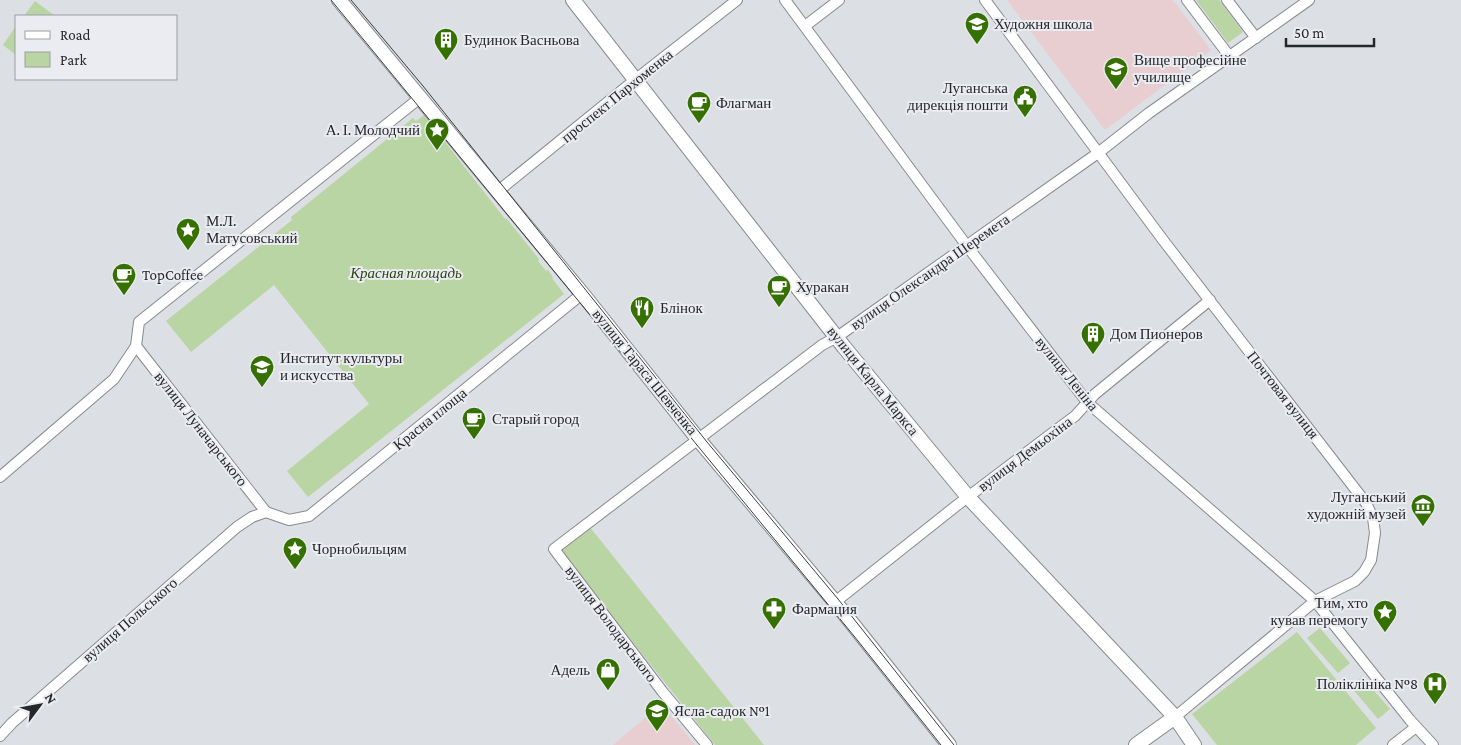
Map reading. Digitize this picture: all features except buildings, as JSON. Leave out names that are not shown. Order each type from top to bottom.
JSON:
[{"type":"main road","name":"вулиця Тараса Шевченка","points":[[339,0],[585,297],[698,439],[835,602],[949,745]]},
{"type":"main road","name":"вулиця Карла Маркса","points":[[573,0],[837,337],[968,497],[1175,717],[1194,745]]},
{"type":"main road","name":"Почтовая вулиця","points":[[1136,745],[1175,717]]},
{"type":"street","name":"проспект Пархоменка","points":[[497,192],[635,80],[738,0]]},
{"type":"street","name":"вулиця Леніна","points":[[785,0],[967,246],[1088,402],[1315,601],[1416,727],[1433,745]]},
{"type":"street","points":[[804,26],[839,0]]},
{"type":"street","name":"Почтовая вулиця","points":[[985,0],[1098,153],[1366,503],[1373,518],[1374,547],[1371,560],[1364,572],[1355,581],[1315,601],[1175,717]]},
{"type":"street","points":[[1187,0],[1230,57]]},
{"type":"street","points":[[1227,0],[1256,38]]},
{"type":"street","name":"вулиця Олександра Шеремета","points":[[554,549],[822,345],[837,337],[967,246],[1098,153],[1149,112],[1309,0]]},
{"type":"street","points":[[0,476],[114,379],[136,346],[139,322],[421,97]]},
{"type":"street","name":"Красна площа","points":[[266,512],[289,520],[309,516],[578,298],[585,297]]},
{"type":"street","name":"вулиця Демьохіна","points":[[835,602],[968,497],[1075,416],[1088,402],[1210,300]]},
{"type":"street","name":"вулиця Луначарського","points":[[136,346],[266,512]]},
{"type":"street","name":"вулиця Польського","points":[[0,736],[12,723],[237,527],[252,517],[266,512]]},
{"type":"street","name":"вулиця Володарського","points":[[554,549],[662,691],[707,745]]},
{"type":"street","points":[[1393,745],[1416,727]]},
{"type":"shaded area","name":"Вище професійне училище","points":[[1007,0],[1173,0],[1211,50],[1105,130]]},
{"type":"shaded area","name":"Ясла-садок №1","points":[[662,705],[695,745],[613,745],[645,718]]},
{"type":"green space","points":[[1196,0],[1219,0],[1243,32],[1228,43]]},
{"type":"green space","points":[[35,1],[54,15],[25,15]]},
{"type":"green space","points":[[15,27],[15,54],[3,45]]},
{"type":"green space","name":"Красная площадь","points":[[424,115],[505,219],[539,259],[538,261],[546,271],[548,270],[564,294],[308,497],[287,471],[369,404],[274,285],[191,352],[166,321],[292,220],[291,217],[413,118],[416,121]]},
{"type":"green space","points":[[589,526],[764,745],[715,745],[558,549]]},
{"type":"green space","points":[[1320,628],[1350,663],[1338,673],[1307,638]]},
{"type":"green space","points":[[1297,632],[1376,728],[1356,745],[1217,745],[1192,714]]},
{"type":"green space","points":[[1362,677],[1390,709],[1378,719],[1351,687]]},
{"type":"tram line","points":[[331,0],[854,636],[941,745]]},
{"type":"tram line","points":[[351,0],[423,86],[707,442],[838,599],[954,745]]},
{"type":"place","name":"Художня школа","points":[[977,45]]},
{"type":"place","name":"Будинок Васньова","points":[[446,61]]},
{"type":"place","name":"Вище професійне училище","points":[[1116,90]]},
{"type":"place","name":"Луганська дирекція пошти","points":[[1025,118]]},
{"type":"place","name":"Флагман","points":[[699,124]]},
{"type":"place","name":"А. І. Молодчий","points":[[437,151]]},
{"type":"place","name":"М.Л. Матусовський","points":[[188,251]]},
{"type":"place","name":"TopCoffee","points":[[124,296]]},
{"type":"place","name":"Хуракан","points":[[779,308]]},
{"type":"place","name":"Блінок","points":[[642,329]]},
{"type":"place","name":"Дом Пионеров","points":[[1093,355]]},
{"type":"place","name":"Институт культуры и искусства","points":[[262,388]]},
{"type":"place","name":"Старый город","points":[[474,440]]},
{"type":"place","name":"Луганський художній музей","points":[[1423,527]]},
{"type":"place","name":"Чорнобильцям","points":[[295,570]]},
{"type":"place","name":"Фармация","points":[[774,630]]},
{"type":"place","name":"Тим, хто кував перемогу","points":[[1385,633]]},
{"type":"place","name":"Адель","points":[[608,691]]},
{"type":"place","name":"Поліклініка №8","points":[[1435,705]]},
{"type":"place","name":"Ясла-садок №1","points":[[657,732]]}]
